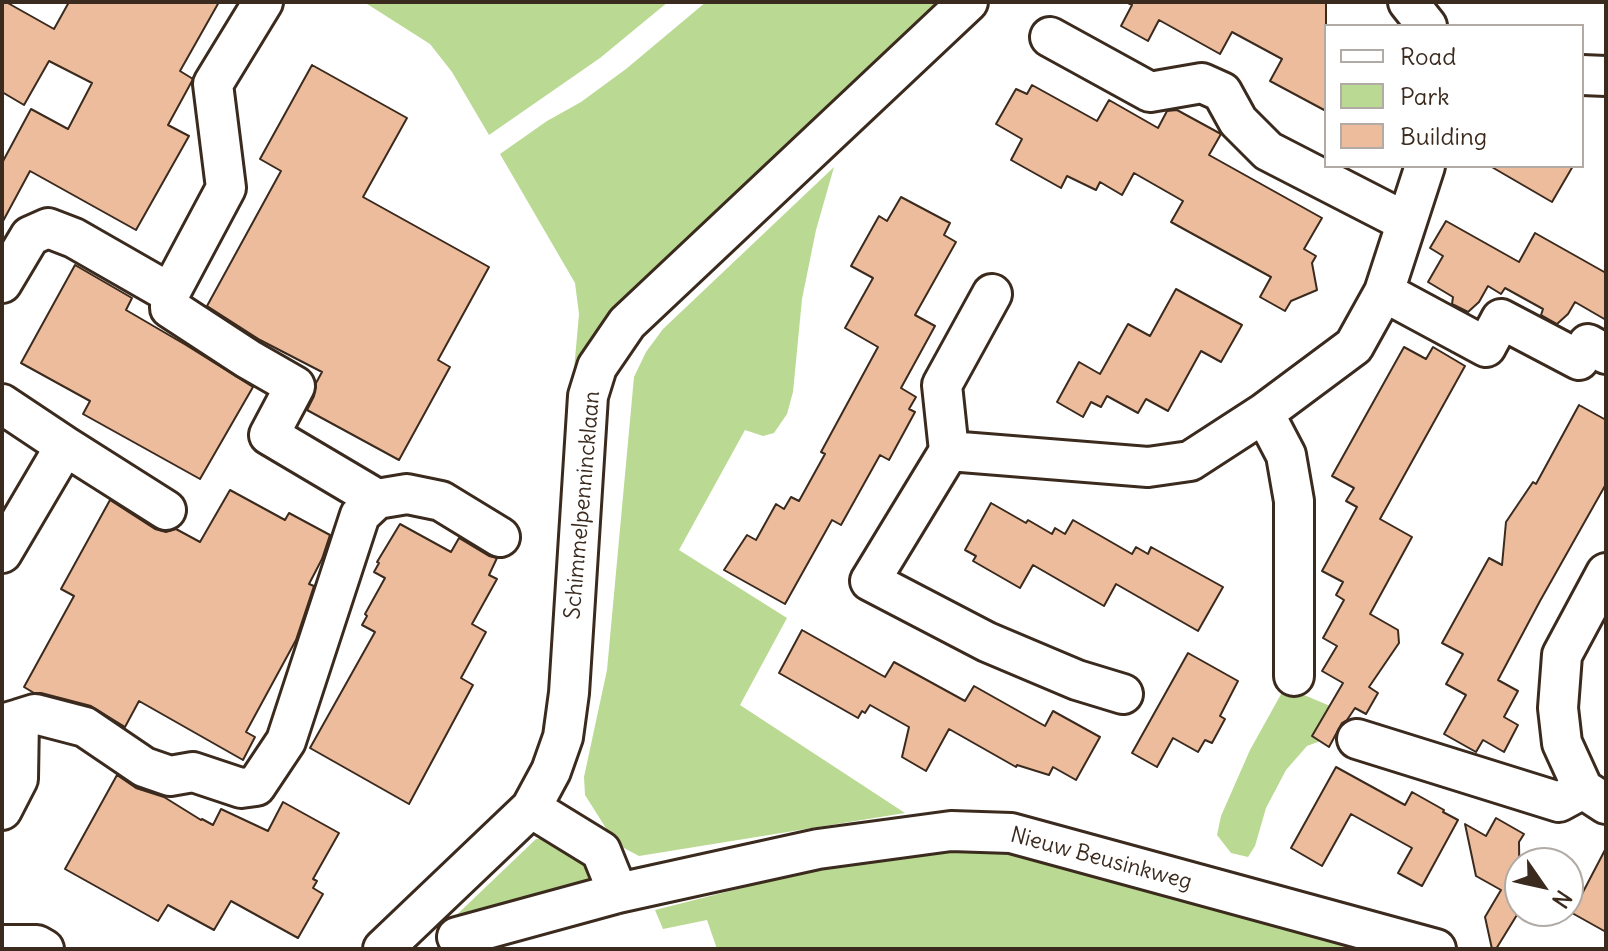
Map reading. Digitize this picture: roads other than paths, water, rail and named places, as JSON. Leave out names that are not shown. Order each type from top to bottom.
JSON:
[{"type":"street","points":[[263,2],[213,84],[226,188],[170,293],[170,308],[295,386],[269,435],[377,499]]},
{"type":"street","name":"Schimmelpennincklaan","points":[[383,949],[531,808],[551,771],[563,737],[569,693],[588,396],[597,367],[627,323],[968,2]]},
{"type":"street","points":[[1408,2],[1425,24]]},
{"type":"street","points":[[1050,37],[1150,92],[1202,83],[1222,92],[1238,121],[1268,151],[1406,222]]},
{"type":"street","points":[[1584,75],[1606,76]]},
{"type":"street","points":[[949,451],[1148,467],[1190,461],[1264,413],[1354,346],[1384,292],[1424,168]]},
{"type":"street","points":[[2,283],[30,236],[48,228],[74,238],[170,293]]},
{"type":"street","points":[[1384,292],[1486,347],[1501,319],[1579,360],[1588,344],[1606,354]]},
{"type":"street","points":[[992,294],[942,385],[949,451],[870,581],[987,642],[1077,680],[1123,694]]},
{"type":"street","points":[[2,404],[166,510]]},
{"type":"street","points":[[1264,413],[1286,455],[1294,501],[1294,676]]},
{"type":"street","points":[[2,553],[65,446]]},
{"type":"street","points":[[2,810],[18,779],[10,721],[35,714],[85,727],[144,767],[170,776],[193,772],[241,788],[256,786],[286,741],[360,515],[377,499],[407,494],[441,501],[500,537]]},
{"type":"street","points":[[1357,739],[1559,802],[1594,796],[1562,743],[1558,708],[1562,655],[1606,573]]},
{"type":"street","points":[[531,808],[601,851],[618,893]]},
{"type":"street","name":"Nieuw Beusinkweg","points":[[457,937],[618,893],[818,849],[951,831],[1011,833],[1436,949]]}]
